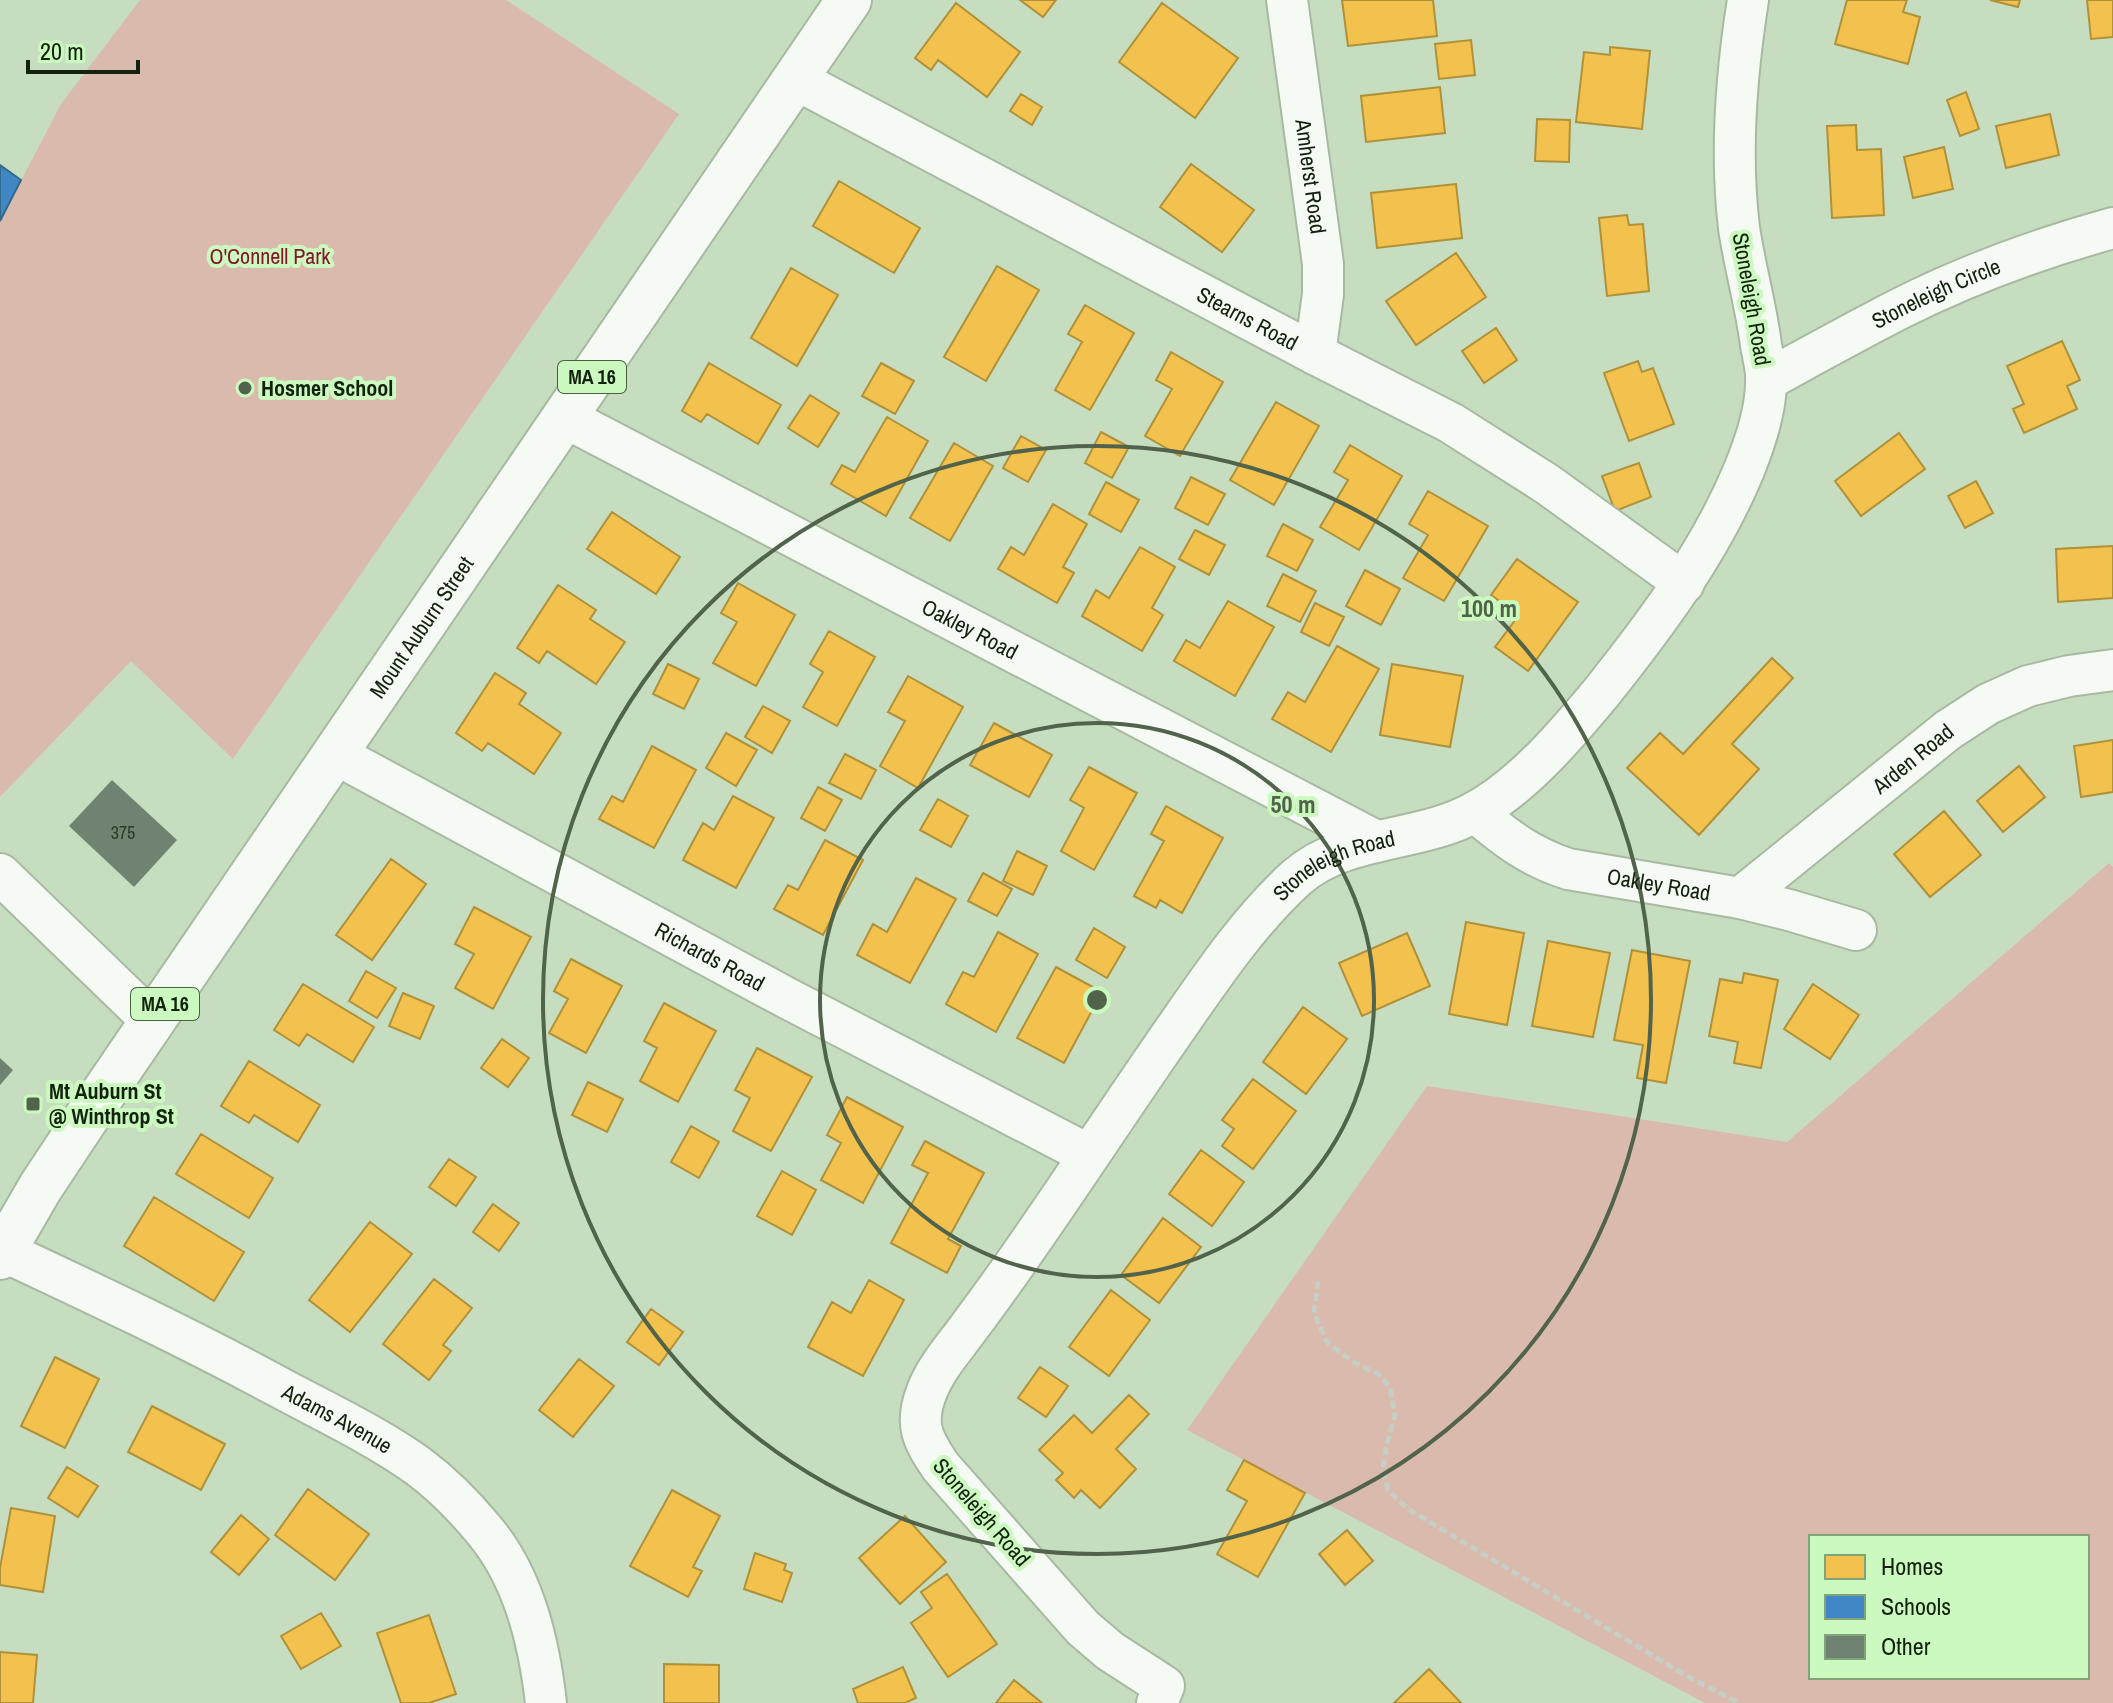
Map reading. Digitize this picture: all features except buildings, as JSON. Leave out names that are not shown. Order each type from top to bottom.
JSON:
[{"type":"main road","name":"Mount Auburn Street","points":[[2,1254],[40,1188],[849,0]]},
{"type":"street","name":"Amherst Road","points":[[1287,0],[1323,264],[1323,294],[1315,354]]},
{"type":"street","name":"Stoneleigh Road","points":[[1160,1694],[1083,1628],[941,1467],[925,1444],[920,1419],[926,1392],[938,1369],[1025,1249],[1190,1007],[1270,904],[1300,874],[1334,855],[1376,841],[1428,831],[1475,812],[1515,784],[1549,752],[1617,673],[1684,583],[1744,470],[1759,428],[1767,380],[1739,226],[1735,163],[1740,47],[1748,0]]},
{"type":"street","name":"Stearns Road","points":[[795,79],[1451,423],[1547,484],[1684,583]]},
{"type":"street","name":"Stoneleigh Circle","points":[[1767,380],[1903,307],[1962,280],[2023,255],[2113,228]]},
{"type":"street","name":"Oakley Road","points":[[564,417],[1376,841]]},
{"type":"street","name":"Arden Road","points":[[1740,898],[1948,730],[1988,704],[2028,686],[2113,670]]},
{"type":"street","name":"Richards Road","points":[[335,754],[771,989],[1089,1155]]},
{"type":"street","name":"Oakley Road","points":[[1475,812],[1510,841],[1542,860],[1568,869],[1740,898],[1856,930]]},
{"type":"street","points":[[0,874],[153,1022]]},
{"type":"street","name":"Adams Avenue","points":[[2,1254],[207,1349],[377,1439],[420,1467],[485,1530],[510,1569],[528,1614],[541,1661],[546,1703]]},
{"type":"path","points":[[1318,1281],[1314,1313],[1327,1342],[1353,1362],[1378,1374],[1390,1388],[1395,1416],[1383,1468],[1388,1490],[1421,1517],[1692,1679],[1739,1703]]},
{"type":"green space","name":"O'Connell Park","points":[[140,0],[506,0],[679,114],[233,759],[131,661],[0,797],[0,221],[61,104]]},
{"type":"green space","points":[[2109,863],[2113,867],[2113,1703],[1705,1703],[1187,1430],[1427,1086],[1787,1142]]},
{"type":"place","name":"Hosmer School","points":[[245,388]]},
{"type":"place","name":"Mt Auburn St @ Winthrop St","points":[[33,1104]]}]
